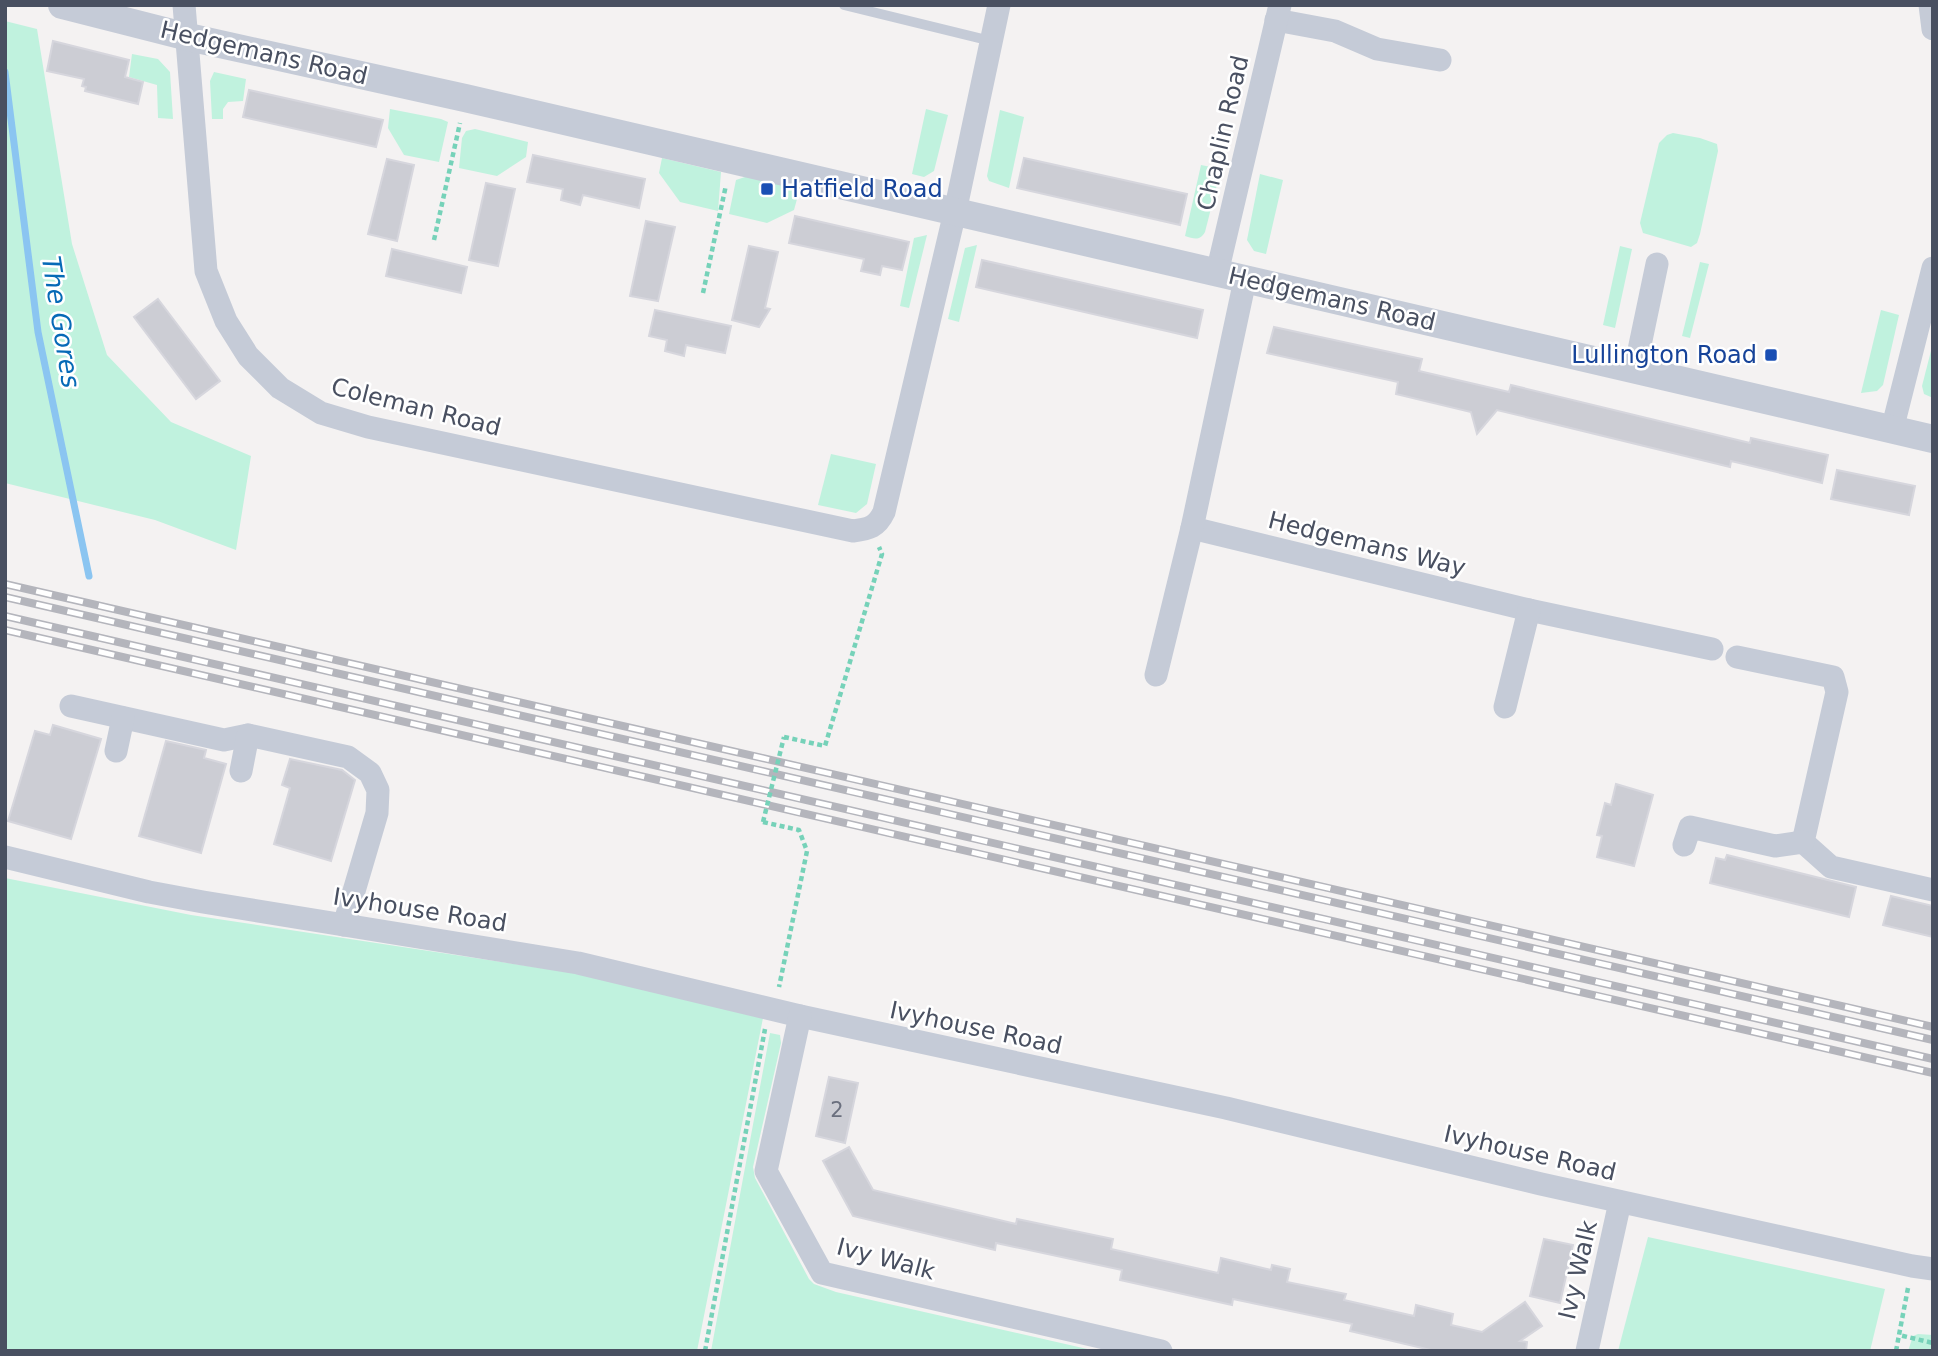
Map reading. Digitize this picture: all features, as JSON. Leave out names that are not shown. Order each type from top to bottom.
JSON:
[{"type":"street","name":"Hedgemans Road","points":[[62,5],[188,37],[465,98],[1933,439]]},
{"type":"street","name":"Coleman Road","points":[[184,5],[206,271],[226,321],[248,356],[280,388],[321,413],[368,427],[853,531],[869,529]]},
{"type":"street","points":[[869,529],[879,523],[884,512],[955,212],[999,5]]},
{"type":"street","points":[[1930,5],[1933,29]]},
{"type":"street","points":[[1278,13],[1335,31],[1377,49],[1440,60]]},
{"type":"street","name":"Chaplin Road","points":[[1217,273],[1278,13]]},
{"type":"street","points":[[1634,369],[1657,264]]},
{"type":"street","points":[[1892,430],[1933,268]]},
{"type":"street","points":[[1156,675],[1192,528],[1245,280]]},
{"type":"street","name":"Hedgemans Way","points":[[1192,528],[1529,610],[1712,649]]},
{"type":"street","points":[[1505,707],[1529,610]]},
{"type":"street","points":[[1737,657],[1833,677],[1837,692],[1803,842]]},
{"type":"street","points":[[71,706],[225,740],[248,735],[348,757],[370,773],[378,790],[377,813],[345,925]]},
{"type":"street","points":[[116,751],[123,718]]},
{"type":"street","points":[[241,771],[248,735]]},
{"type":"street","points":[[1684,845],[1690,827],[1775,846],[1803,842],[1831,867],[1933,890]]},
{"type":"street","name":"Ivyhouse Road","points":[[5,857],[149,892],[578,962],[800,1016],[1226,1108],[1620,1202],[1923,1268]]},
{"type":"street","name":"Ivy Walk","points":[[800,1016],[766,1171],[822,1273],[1161,1351]]},
{"type":"street","name":"Ivy Walk","points":[[1587,1351],[1620,1202]]},
{"type":"lane","points":[[844,5],[990,41]]},
{"type":"path","points":[[434,240],[465,98]]},
{"type":"path","points":[[703,293],[731,160]]},
{"type":"path","points":[[705,1351],[772,1008],[807,851],[799,830],[763,822],[784,737],[825,746],[882,554],[869,529]]},
{"type":"path","points":[[1896,1351],[1923,1268]]},
{"type":"path","points":[[1899,1335],[1933,1343]]},
{"type":"green space","points":[[5,21],[37,29],[72,244],[107,355],[171,422],[251,456],[236,550],[155,520],[5,483]]},
{"type":"green space","points":[[132,54],[158,59],[170,72],[173,119],[158,118],[157,85],[129,77]]},
{"type":"green space","points":[[214,72],[246,79],[243,101],[228,102],[223,109],[223,119],[212,119],[210,81]]},
{"type":"green space","points":[[390,109],[448,122],[439,162],[404,155],[388,128]]},
{"type":"green space","points":[[926,109],[948,115],[934,171],[924,177],[912,174]]},
{"type":"green space","points":[[1000,110],[1024,117],[1009,188],[989,181],[987,176]]},
{"type":"green space","points":[[475,129],[528,142],[526,157],[497,176],[459,168],[462,138],[466,131]]},
{"type":"green space","points":[[1673,133],[1717,144],[1718,151],[1700,234],[1697,243],[1691,247],[1643,233],[1640,223],[1659,143]]},
{"type":"green space","points":[[662,158],[721,172],[718,211],[680,202],[659,173]]},
{"type":"green space","points":[[1201,165],[1221,169],[1205,232],[1201,237],[1194,238],[1185,236]]},
{"type":"green space","points":[[1260,174],[1283,180],[1266,254],[1254,251],[1247,240]]},
{"type":"green space","points":[[748,176],[800,188],[794,210],[767,223],[729,214],[736,180]]},
{"type":"green space","points":[[927,235],[909,308],[900,306],[914,238]]},
{"type":"green space","points":[[977,245],[959,322],[948,319],[965,248]]},
{"type":"green space","points":[[1620,246],[1632,249],[1615,328],[1603,325]]},
{"type":"green space","points":[[1700,262],[1709,264],[1690,338],[1682,336]]},
{"type":"green space","points":[[1881,310],[1899,315],[1883,385],[1877,391],[1861,393]]},
{"type":"green space","points":[[1933,343],[1933,398],[1924,394],[1922,386]]},
{"type":"green space","points":[[831,454],[876,464],[867,504],[856,513],[818,505]]},
{"type":"green space","points":[[5,878],[191,915],[574,973],[764,1013],[697,1351],[5,1351]]},
{"type":"green space","points":[[770,1033],[780,1035],[781,1043],[753,1167],[755,1178],[814,1284],[836,1292],[1096,1351],[711,1351]]},
{"type":"green space","points":[[1648,1237],[1885,1289],[1870,1351],[1618,1351]]},
{"type":"green space","points":[[1933,1335],[1933,1351],[1908,1351],[1913,1336]]},
{"type":"building","points":[[53,41],[129,60],[125,77],[143,82],[138,104],[85,91],[86,87],[82,86],[84,79],[47,71]]},
{"type":"building","points":[[249,90],[383,120],[376,147],[243,117]]},
{"type":"building","points":[[533,155],[645,179],[639,208],[583,195],[580,205],[561,200],[563,189],[527,182]]},
{"type":"building","points":[[1024,158],[1187,194],[1180,225],[1017,188]]},
{"type":"building","points":[[387,159],[414,165],[397,241],[368,234]]},
{"type":"building","points":[[486,183],[515,189],[498,266],[469,260]]},
{"type":"building","points":[[795,216],[909,242],[902,270],[882,266],[880,275],[861,271],[864,259],[789,243]]},
{"type":"building","points":[[646,221],[675,227],[658,301],[630,296]]},
{"type":"building","points":[[749,246],[778,252],[765,308],[770,309],[759,327],[732,320]]},
{"type":"building","points":[[392,249],[467,267],[461,293],[386,276]]},
{"type":"building","points":[[982,260],[1203,310],[1197,338],[976,287]]},
{"type":"building","points":[[158,299],[220,381],[196,399],[134,317]]},
{"type":"building","points":[[655,310],[731,326],[725,353],[686,345],[684,356],[665,351],[667,340],[649,336]]},
{"type":"building","points":[[1274,327],[1422,359],[1419,371],[1509,392],[1511,385],[1750,443],[1751,438],[1828,455],[1822,483],[1731,461],[1730,467],[1497,410],[1477,434],[1471,412],[1396,394],[1398,382],[1267,353]]},
{"type":"building","points":[[1837,470],[1915,486],[1909,515],[1831,499]]},
{"type":"building","points":[[53,725],[101,739],[71,839],[8,821],[35,731],[50,735]]},
{"type":"building","points":[[166,741],[206,750],[204,758],[226,764],[201,853],[139,836]]},
{"type":"building","points":[[290,759],[342,770],[355,780],[331,861],[274,844],[290,788],[282,785]]},
{"type":"building","points":[[1616,784],[1653,795],[1634,866],[1597,857],[1602,836],[1597,835],[1605,803],[1611,805]]},
{"type":"building","points":[[1727,855],[1856,887],[1849,917],[1710,883],[1716,858],[1725,860]]},
{"type":"building","points":[[1891,896],[1933,906],[1933,937],[1883,925]]},
{"type":"building","points":[[829,1077],[858,1083],[845,1143],[816,1136]]},
{"type":"building","points":[[849,1147],[873,1190],[1016,1224],[1017,1219],[1113,1239],[1111,1249],[1218,1273],[1221,1258],[1271,1270],[1272,1265],[1290,1269],[1287,1282],[1346,1294],[1344,1300],[1414,1316],[1416,1305],[1453,1314],[1451,1325],[1482,1332],[1525,1302],[1542,1326],[1520,1341],[1527,1342],[1526,1351],[1435,1351],[1350,1331],[1352,1324],[1233,1299],[1232,1305],[1120,1280],[1122,1270],[996,1243],[995,1250],[853,1216],[823,1161]]},
{"type":"building","points":[[1544,1239],[1573,1245],[1560,1303],[1530,1296]]},
{"type":"waterway","name":"The Gores","points":[[5,72],[38,332],[89,576]]},
{"type":"railway","points":[[5,584],[1933,1027]]},
{"type":"railway","points":[[5,597],[1933,1040]]},
{"type":"railway","points":[[5,616],[1933,1059]]},
{"type":"railway","points":[[5,630],[1933,1073]]},
{"type":"place","name":"Hatfield Road","points":[[767,189]]},
{"type":"place","name":"Lullington Road","points":[[1771,355]]}]
